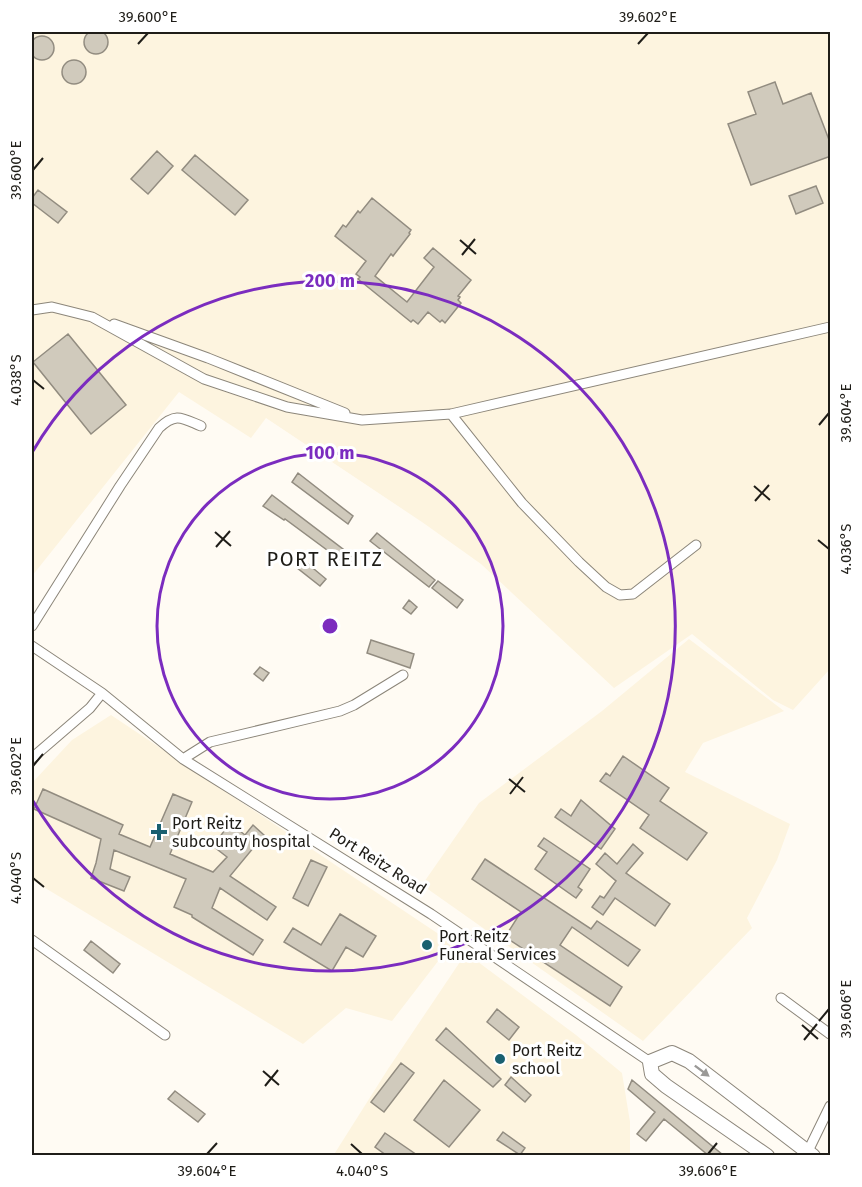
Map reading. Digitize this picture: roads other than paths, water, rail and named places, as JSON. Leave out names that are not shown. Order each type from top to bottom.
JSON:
[{"type":"main road","points":[[650,1062],[672,1053],[689,1061],[809,1152]]},
{"type":"main road","name":"Port Reitz Road","points":[[650,1062],[652,1074],[666,1086],[767,1155]]},
{"type":"street","points":[[32,310],[52,307],[92,317],[208,358],[362,420]]},
{"type":"street","points":[[92,317],[204,379],[287,407],[362,420],[451,414],[831,327]]},
{"type":"street","points":[[451,414],[522,503],[606,588],[620,595],[633,594],[696,545]]},
{"type":"street","points":[[32,626],[159,428],[166,421],[175,417],[181,417],[201,426]]},
{"type":"street","name":"Port Reitz Road","points":[[32,646],[102,693],[183,759],[431,914],[650,1062]]},
{"type":"street","points":[[183,759],[210,742],[340,711],[403,675]]},
{"type":"street","points":[[32,758],[90,708],[102,693]]},
{"type":"street","points":[[32,940],[165,1035]]},
{"type":"street","points":[[780,998],[831,1034]]},
{"type":"street","points":[[809,1152],[831,1106]]},
{"type":"place","name":"Port Reitz subcounty hospital","points":[[159,832]]},
{"type":"place","name":"Port Reitz Funeral Services","points":[[427,945]]},
{"type":"place","name":"Port Reitz school","points":[[500,1059]]},
{"type":"district","name":"PORT REITZ","points":[[325,559]]}]
